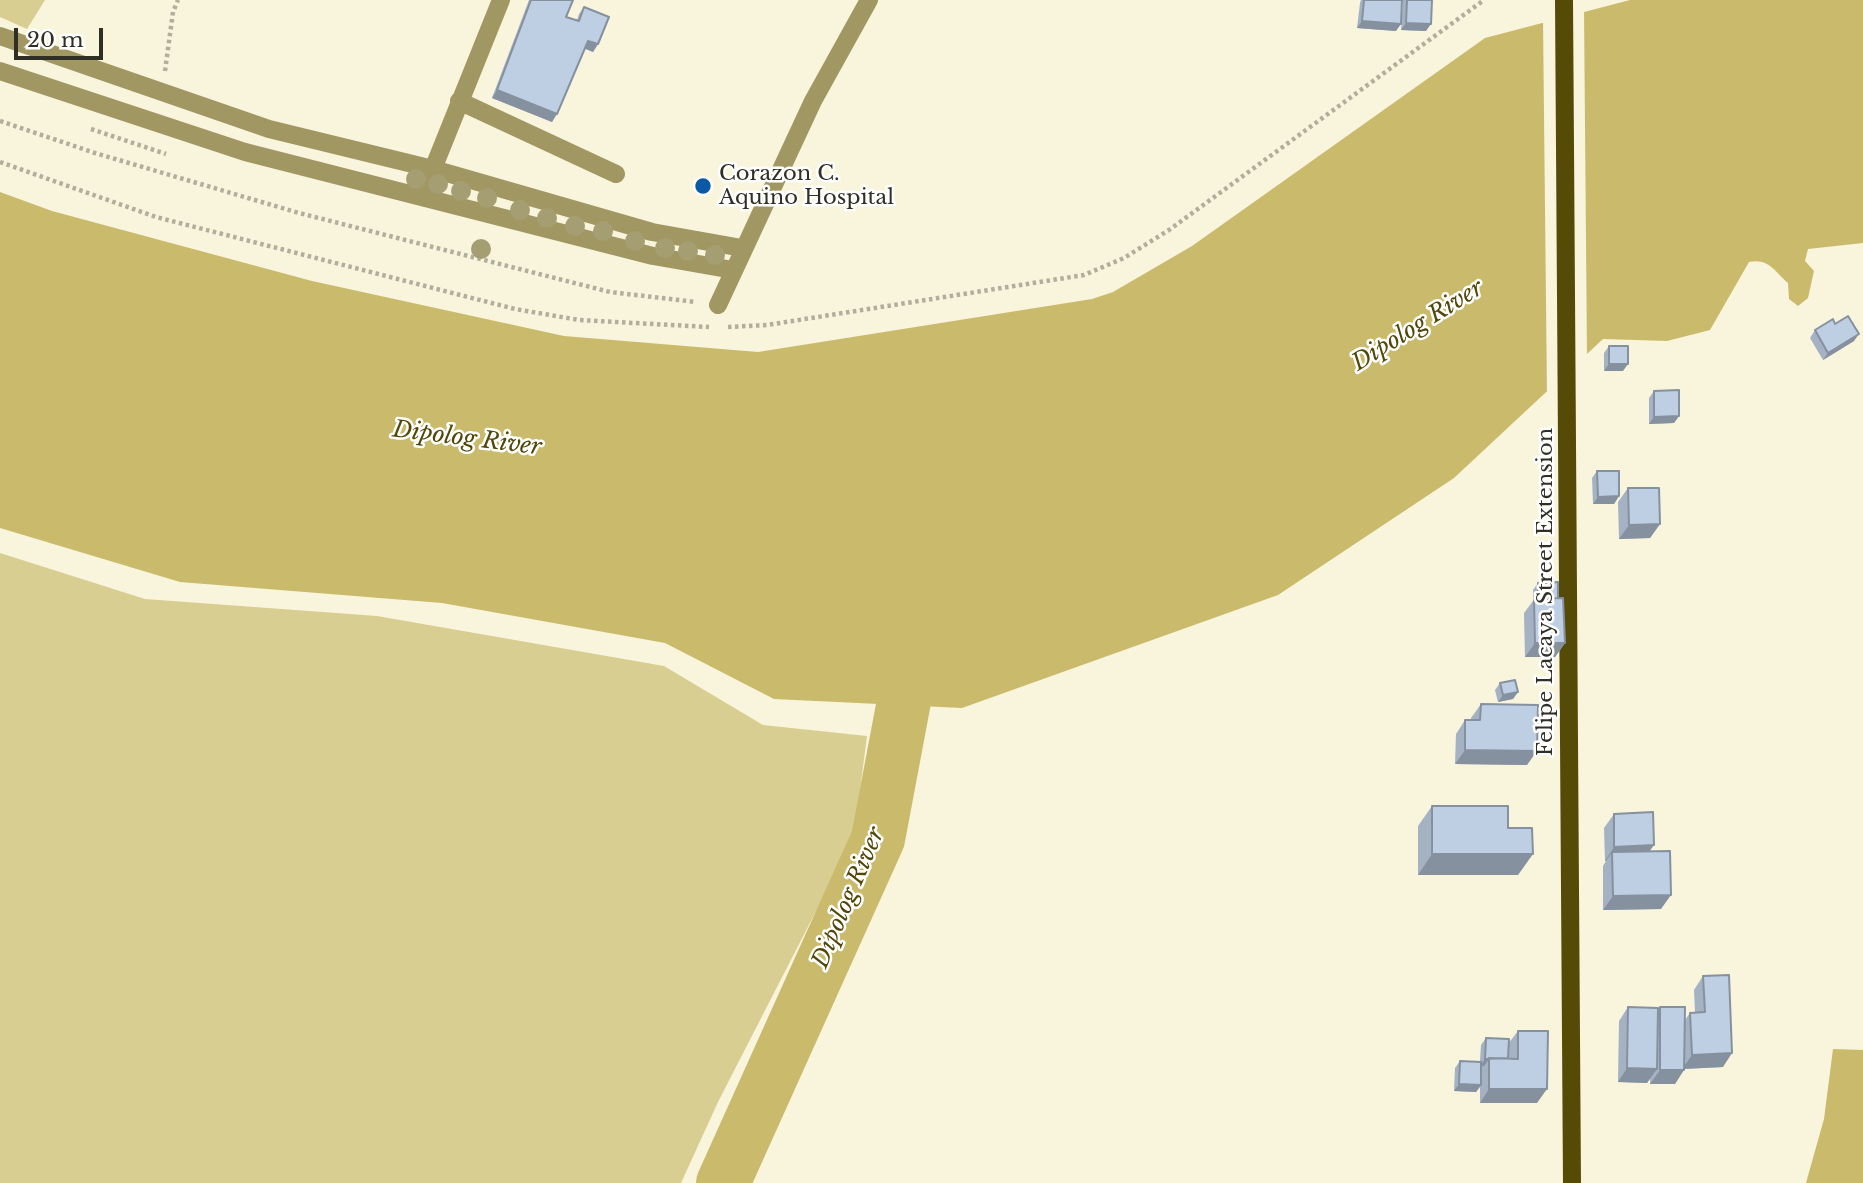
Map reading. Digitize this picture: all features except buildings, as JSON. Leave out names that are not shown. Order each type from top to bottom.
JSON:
[{"type":"main road","name":"Felipe Lacaya Street Extension","points":[[1564,5],[1572,1183]]},
{"type":"street","points":[[425,197],[459,101],[501,0]]},
{"type":"street","points":[[718,305],[742,248],[813,102],[869,0]]},
{"type":"street","points":[[0,36],[270,129],[433,169],[652,232],[742,248]]},
{"type":"street","points":[[0,71],[244,152],[653,256],[733,270]]},
{"type":"street","points":[[459,101],[616,174]]},
{"type":"path","points":[[156,91],[167,65],[172,22],[178,0]]},
{"type":"path","points":[[0,121],[94,153],[299,213],[610,292],[718,305]]},
{"type":"shaded area","points":[[0,0],[45,0],[27,29],[0,17]]},
{"type":"shaded area","points":[[0,553],[145,599],[377,616],[664,666],[763,725],[867,736],[854,837],[718,1102],[681,1183],[0,1183]]},
{"type":"water","points":[[1630,0],[1863,0],[1863,243],[1808,249],[1805,261],[1814,271],[1808,298],[1798,306],[1789,299],[1788,283],[1775,270],[1762,262],[1749,262],[1710,330],[1667,341],[1603,339],[1454,478],[1278,595],[962,708],[774,699],[665,643],[442,603],[180,582],[0,528],[0,192],[52,211],[312,281],[564,336],[758,352],[1092,299],[1113,292],[1192,246],[1485,38]]},
{"type":"water","points":[[1833,1049],[1863,1050],[1863,1183],[1806,1183],[1824,1119]]},
{"type":"pier","points":[[1584,10],[1587,359],[1547,396],[1543,19]]},
{"type":"waterway","name":"Dipolog River","points":[[723,1183],[878,839],[917,632]]},
{"type":"place","name":"Corazon C. Aquino Hospital","points":[[703,186]]}]
